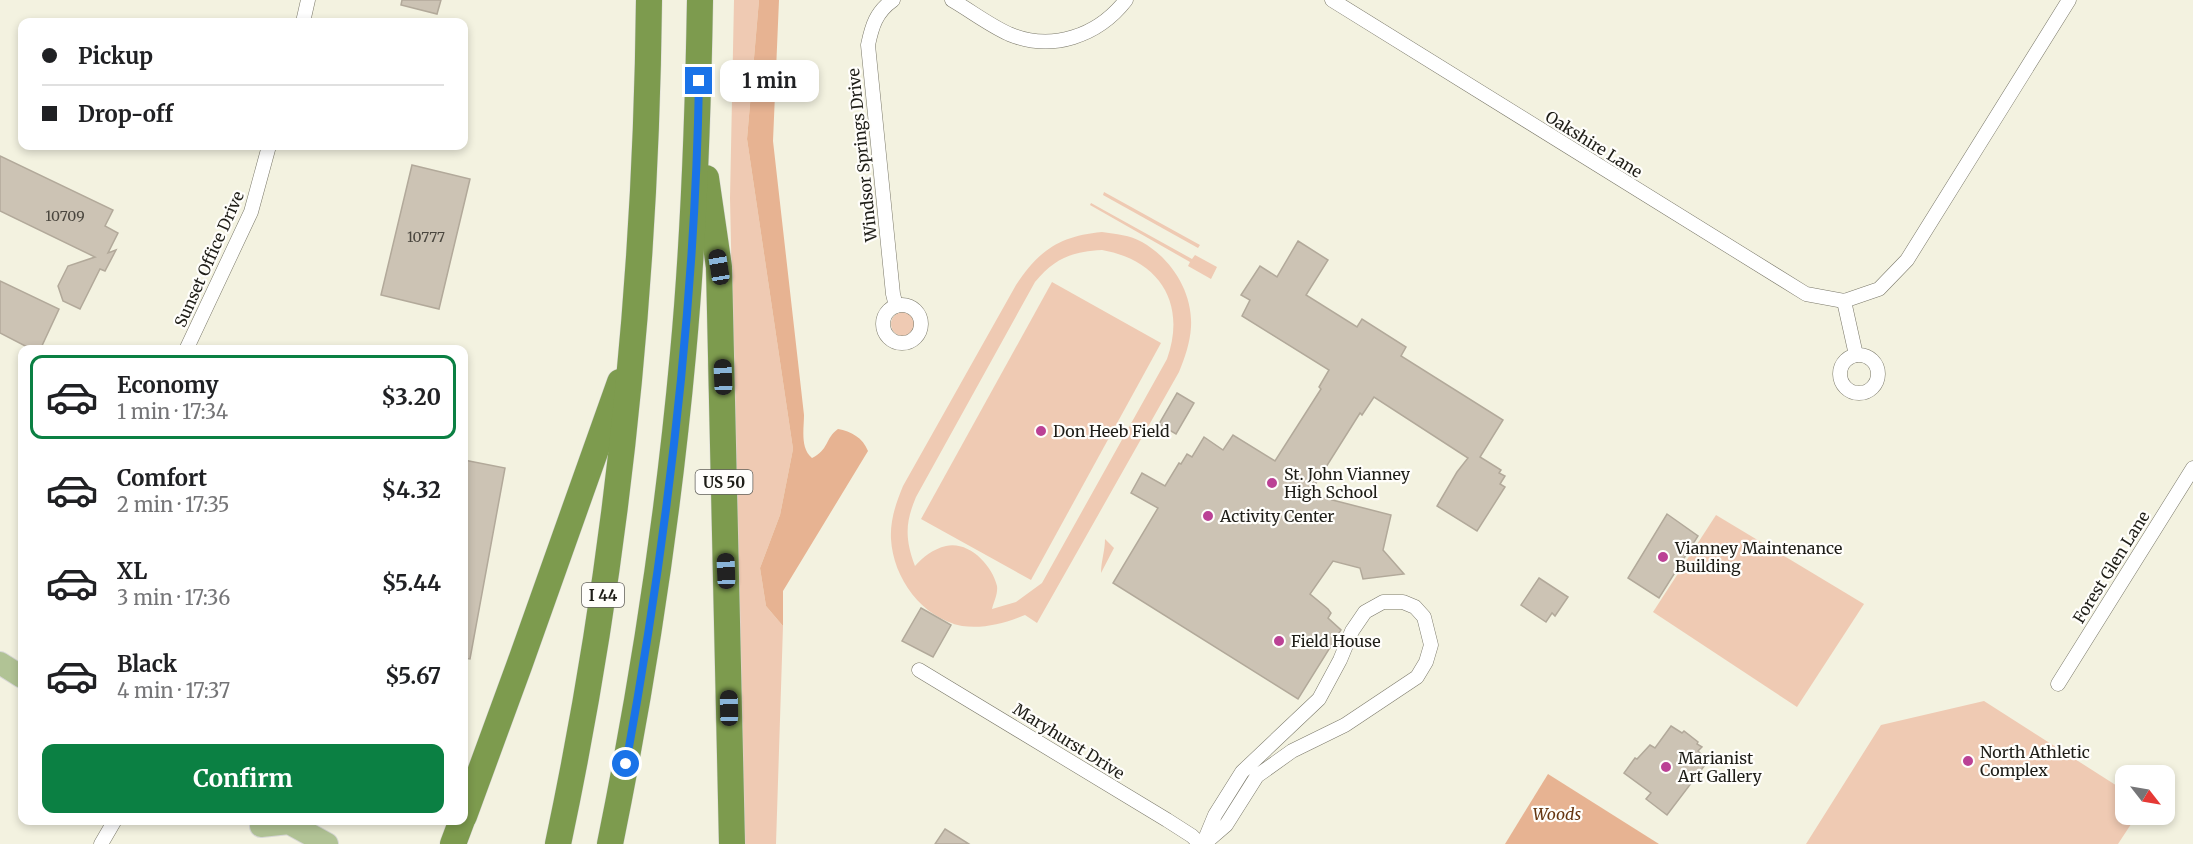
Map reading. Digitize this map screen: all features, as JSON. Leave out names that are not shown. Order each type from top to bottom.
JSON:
[{"type":"highway","name":"I 44","points":[[558,844],[600,621],[623,447],[633,345],[646,155],[649,0]]},
{"type":"highway","points":[[610,844],[651,615],[675,439],[690,266],[698,122],[700,0]]},
{"type":"highway","name":"US 50","points":[[698,122],[719,267],[732,844]]},
{"type":"highway","points":[[468,800],[519,666],[633,345]]},
{"type":"main road","points":[[0,663],[18,674]]},
{"type":"main road","points":[[261,830],[282,825]]},
{"type":"main road","points":[[294,825],[327,844]]},
{"type":"street","points":[[304,18],[308,0]]},
{"type":"street","points":[[952,0],[1011,35],[1037,41],[1080,36],[1116,12],[1126,0]]},
{"type":"street","name":"Oakshire Lane","points":[[1332,0],[1806,294],[1844,301],[1879,289],[1907,260],[2069,0]]},
{"type":"street","name":"Windsor Springs Drive","points":[[887,2],[874,20],[868,45],[896,306]]},
{"type":"street","name":"Sunset Office Drive","points":[[188,345],[251,212],[268,150]]},
{"type":"street","points":[[1844,301],[1856,355]]},
{"type":"street","name":"Forest Glen Lane","points":[[2058,684],[2193,468]]},
{"type":"street","points":[[1383,602],[1403,602],[1415,607],[1424,617],[1431,645],[1426,662],[1417,677],[1345,725],[1292,751],[1257,776],[1226,825],[1203,844],[1215,815],[1242,772],[1319,699],[1365,612],[1383,602]]},
{"type":"street","name":"Maryhurst Drive","points":[[919,670],[1203,844]]},
{"type":"street","points":[[101,844],[112,825]]},
{"type":"shaded area","points":[[734,0],[759,0],[747,139],[793,449],[780,515],[760,568],[766,606],[783,626],[776,844],[744,844],[730,198]]},
{"type":"shaded area","points":[[1104,192],[1200,245],[1198,248],[1103,195]]},
{"type":"shaded area","points":[[1091,203],[1192,259],[1195,255],[1217,267],[1211,279],[1188,266],[1190,262],[1090,205]]},
{"type":"shaded area","points":[[1102,232],[1137,240],[1153,249],[1171,267],[1184,290],[1191,314],[1187,350],[1179,372],[1037,623],[1025,615],[1002,623],[978,627],[948,622],[934,615],[922,605],[912,594],[897,568],[891,532],[898,499],[903,486],[1016,285],[1042,254],[1062,241]],"holes":[[[1102,250],[1122,255],[1139,263],[1153,274],[1163,287],[1170,303],[1173,320],[1172,339],[1167,359],[1042,583],[1016,602],[992,609],[997,586],[985,563],[971,551],[955,545],[946,546],[929,554],[915,566],[908,539],[908,523],[912,506],[1035,282],[1057,262],[1081,252]]]},
{"type":"shaded area","name":"Don Heeb Field","points":[[1052,282],[1161,343],[1031,580],[921,519]]},
{"type":"shaded area","points":[[903,312],[912,315],[915,324],[912,333],[903,336],[894,333],[891,324],[894,315]]},
{"type":"shaded area","points":[[1716,515],[1864,604],[1797,707],[1653,612]]},
{"type":"shaded area","points":[[1105,539],[1114,548],[1101,573],[1104,548]]},
{"type":"shaded area","name":"North Athletic Complex","points":[[1984,701],[2115,785],[2115,825],[2130,825],[2118,844],[1806,844],[1881,725]]},
{"type":"green space","points":[[759,0],[779,0],[773,141],[804,415],[804,444],[812,458],[824,448],[838,429],[856,436],[868,451],[783,591],[783,626],[766,606],[760,568],[780,515],[793,449],[747,139]]},
{"type":"green space","name":"Woods","points":[[1548,774],[1659,844],[1505,844]]},
{"type":"building","points":[[402,0],[441,0],[437,14],[401,5]]},
{"type":"building","points":[[0,156],[113,210],[105,226],[118,233],[108,253],[116,250],[105,271],[100,269],[80,309],[63,301],[58,286],[68,266],[95,257],[0,211]]},
{"type":"building","points":[[412,165],[470,179],[439,309],[381,295]]},
{"type":"building","name":"St. John Vianney High School","points":[[1298,241],[1328,260],[1306,295],[1357,327],[1362,319],[1406,347],[1401,356],[1503,420],[1480,457],[1501,470],[1499,473],[1505,476],[1500,484],[1505,487],[1477,531],[1437,506],[1468,458],[1374,397],[1362,415],[1360,413],[1309,494],[1391,515],[1383,550],[1404,574],[1363,579],[1360,568],[1333,561],[1310,594],[1328,609],[1331,613],[1328,618],[1341,630],[1298,699],[1113,583],[1158,508],[1131,493],[1142,473],[1165,486],[1179,463],[1181,464],[1187,454],[1192,457],[1204,437],[1223,450],[1233,435],[1275,461],[1321,389],[1319,387],[1329,370],[1242,316],[1250,300],[1241,295],[1260,266],[1277,277]]},
{"type":"building","points":[[0,281],[59,309],[42,345],[23,345],[0,333]]},
{"type":"building","points":[[1177,393],[1194,403],[1176,434],[1159,424]]},
{"type":"building","points":[[468,461],[505,468],[470,659],[468,659]]},
{"type":"building","name":"Vianney Maintenance Building","points":[[1667,514],[1698,536],[1659,598],[1628,578]]},
{"type":"building","points":[[1539,578],[1568,597],[1555,616],[1552,613],[1546,622],[1521,605]]},
{"type":"building","points":[[921,608],[951,625],[933,657],[902,641]]},
{"type":"building","name":"Marianist Art Gallery","points":[[1671,726],[1682,733],[1684,731],[1698,742],[1697,744],[1702,747],[1698,751],[1708,761],[1667,815],[1646,799],[1651,793],[1624,773],[1635,758],[1637,759],[1650,745],[1655,748]]},
{"type":"building","points":[[945,829],[969,844],[935,844]]},
{"type":"place","name":"Don Heeb Field","points":[[1041,431]]},
{"type":"place","name":"St. John Vianney High School","points":[[1272,483]]},
{"type":"place","name":"Activity Center","points":[[1208,516]]},
{"type":"place","name":"Vianney Maintenance Building","points":[[1663,557]]},
{"type":"place","name":"Field House","points":[[1279,641]]},
{"type":"place","name":"North Athletic Complex","points":[[1968,761]]},
{"type":"place","name":"Marianist Art Gallery","points":[[1666,767]]},
{"type":"route","points":[[626,764],[651,615],[675,439],[690,266],[699,81]]}]
